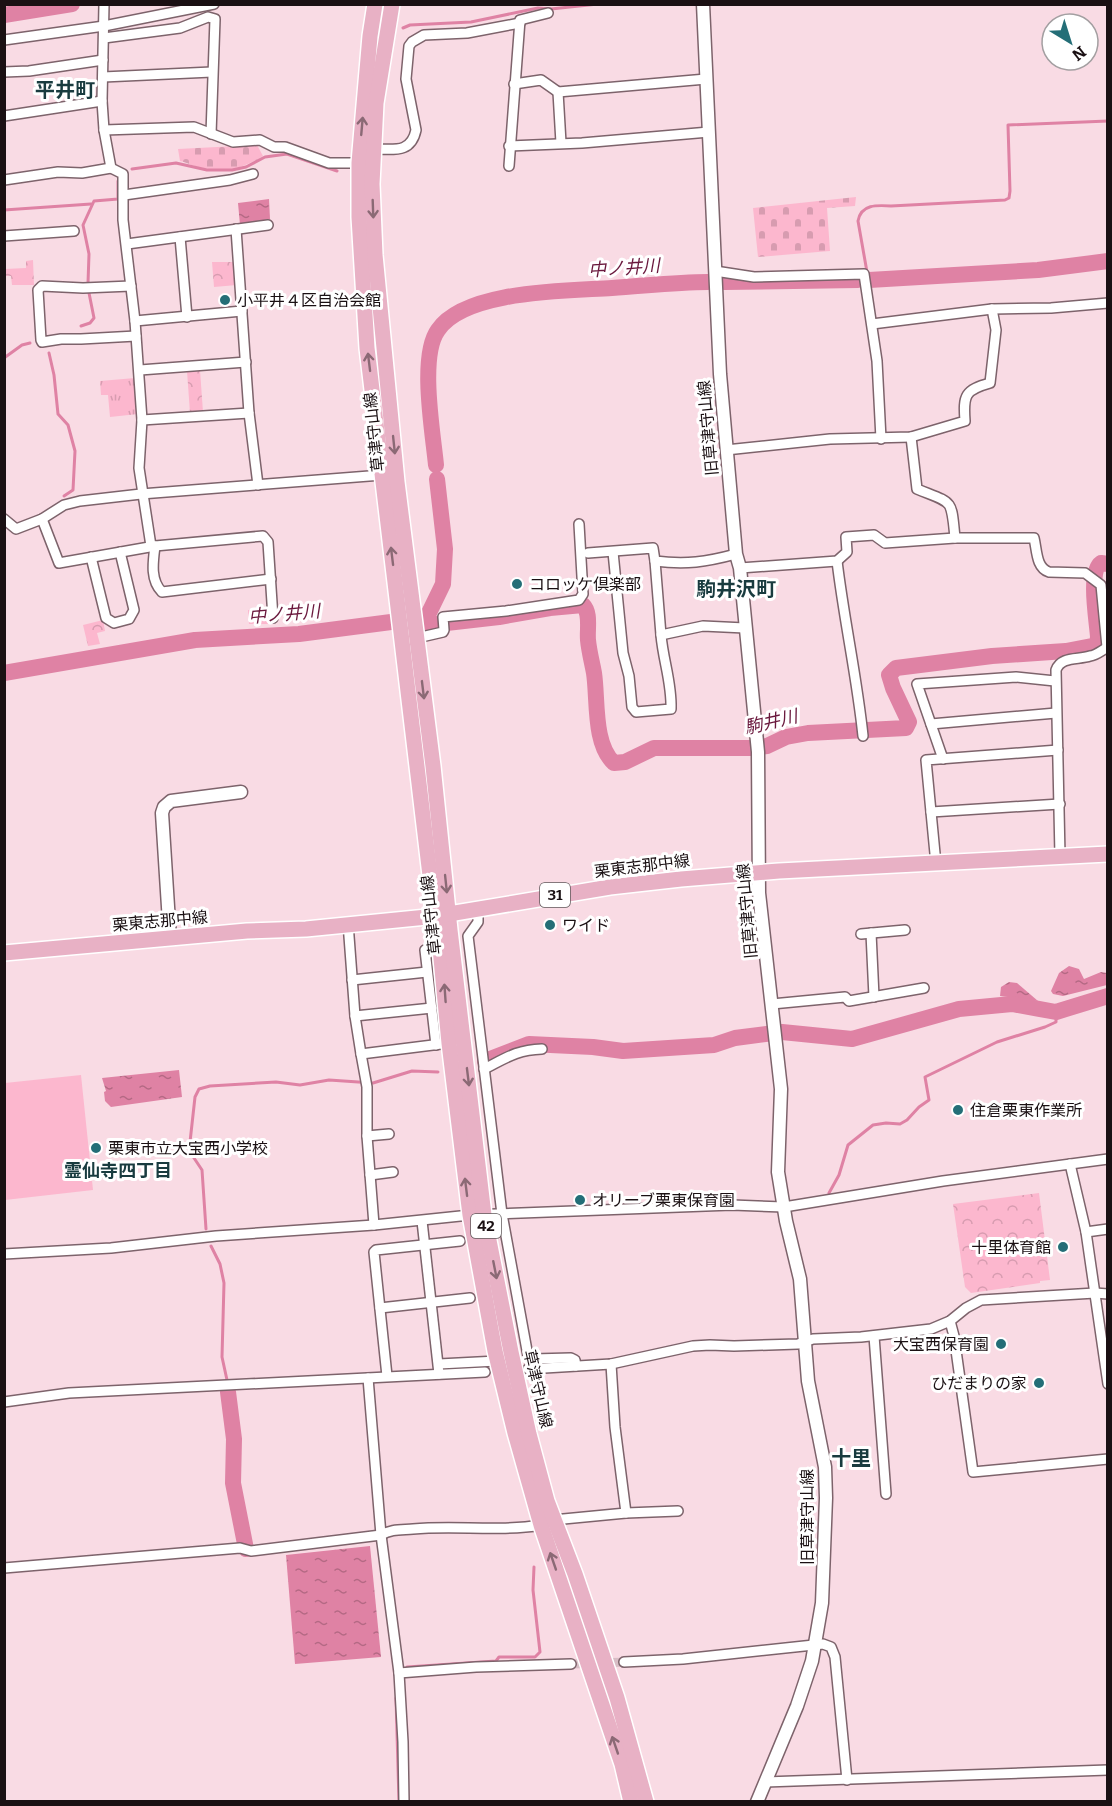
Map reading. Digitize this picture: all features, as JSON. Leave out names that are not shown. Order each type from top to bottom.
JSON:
[{"type":"main road","name":"草津守山線","points":[[375,4],[359,163],[359,217],[367,348],[382,475],[411,635],[477,1215],[497,1361],[622,1764],[631,1802]]},
{"type":"main road","name":"草津守山線","points":[[392,4],[376,103],[372,184],[375,255],[397,482],[406,611]]},
{"type":"main road","name":"栗東志那中線","points":[[4,953],[247,931],[306,929],[443,915],[610,887],[758,873],[1107,854]]},
{"type":"main road","name":"草津守山線","points":[[443,915],[441,948],[443,1044],[477,1215],[527,1422],[547,1523],[575,1574],[617,1698],[646,1802]]},
{"type":"street","points":[[104,4],[102,101],[104,130],[111,168]]},
{"type":"street","points":[[4,40],[104,26],[214,4]]},
{"type":"street","name":"旧草津守山線","points":[[703,4],[720,374],[736,554],[740,568],[758,748],[758,873],[781,1089],[778,1172],[800,1279],[808,1381],[825,1467],[826,1498],[822,1603],[812,1661],[797,1706],[757,1802]]},
{"type":"street","points":[[509,166],[520,23],[522,19],[548,13]]},
{"type":"street","points":[[104,38],[180,28],[211,17],[216,23],[211,134]]},
{"type":"street","points":[[374,149],[402,149],[414,139],[416,130],[406,79],[409,46],[412,42],[424,35],[467,33],[520,23]]},
{"type":"street","points":[[4,72],[29,71],[103,60]]},
{"type":"street","points":[[103,77],[212,72]]},
{"type":"street","points":[[514,84],[541,80],[558,92],[706,79]]},
{"type":"street","points":[[558,92],[561,143]]},
{"type":"street","points":[[4,116],[102,101]]},
{"type":"street","points":[[104,130],[194,127],[233,142],[260,140],[274,147],[285,147],[329,163],[359,163]]},
{"type":"street","points":[[509,146],[582,143],[709,132]]},
{"type":"street","points":[[4,180],[58,172],[82,173],[111,168],[123,174],[123,220],[140,370],[141,494],[153,546],[152,564],[155,586],[162,592],[271,579]]},
{"type":"street","points":[[124,195],[230,180],[253,174]]},
{"type":"street","points":[[127,244],[268,225]]},
{"type":"street","points":[[236,229],[249,412],[258,485]]},
{"type":"street","points":[[4,236],[74,231]]},
{"type":"street","points":[[180,237],[188,317]]},
{"type":"street","points":[[715,272],[754,277],[864,274],[877,361],[881,439]]},
{"type":"street","points":[[131,286],[83,288],[42,286],[38,290],[41,340],[42,342],[136,336]]},
{"type":"street","points":[[872,324],[992,309],[1051,308],[1107,303]]},
{"type":"street","points":[[726,450],[830,439],[911,437],[965,421],[966,394],[975,387],[990,383],[996,330],[992,309]]},
{"type":"street","points":[[135,321],[242,311]]},
{"type":"street","points":[[140,370],[246,362]]},
{"type":"street","points":[[142,420],[249,412]]},
{"type":"street","points":[[911,437],[917,489],[948,502],[952,509],[955,538]]},
{"type":"street","points":[[4,532],[42,519],[64,505],[141,494],[382,475]]},
{"type":"street","points":[[4,519],[16,529]]},
{"type":"street","points":[[42,519],[59,563],[153,546],[263,536],[268,542],[273,618]]},
{"type":"street","points":[[411,635],[443,632],[443,617],[506,611],[579,600],[583,594],[579,524]]},
{"type":"street","points":[[740,568],[837,561],[847,552],[846,537],[874,535],[885,543],[955,538],[1034,538],[1040,566],[1043,570],[1085,573],[1095,579],[1101,585],[1107,647],[1094,655],[1063,660],[1056,670],[1060,856]]},
{"type":"street","points":[[588,553],[653,548],[662,653],[668,667],[671,709],[636,712],[632,707],[629,676],[623,653],[613,552]]},
{"type":"street","points":[[91,558],[106,618],[114,623],[129,620],[134,610],[120,552]]},
{"type":"street","points":[[655,561],[682,564],[706,562],[736,554]]},
{"type":"street","points":[[837,561],[844,616],[859,690],[863,736]]},
{"type":"street","points":[[661,635],[703,626],[745,628]]},
{"type":"street","points":[[943,759],[917,684],[1016,677],[1055,681]]},
{"type":"street","points":[[931,724],[1056,713]]},
{"type":"street","points":[[936,864],[926,762],[1058,750]]},
{"type":"street","points":[[170,938],[162,813],[164,807],[171,801],[241,792]]},
{"type":"street","points":[[932,812],[1060,804]]},
{"type":"street","points":[[478,910],[478,922],[468,936],[502,1214],[528,1356],[529,1359],[571,1358],[575,1360],[576,1366]]},
{"type":"street","points":[[348,923],[355,1016],[368,1087],[367,1136],[374,1226]]},
{"type":"street","points":[[874,997],[866,933],[905,930]]},
{"type":"street","points":[[361,1054],[443,1044],[432,1008],[425,951],[441,948]]},
{"type":"street","points":[[352,980],[427,972]]},
{"type":"street","points":[[772,1004],[845,997],[849,1001],[924,988]]},
{"type":"street","points":[[355,1016],[432,1008]]},
{"type":"street","points":[[484,1069],[513,1053],[542,1049]]},
{"type":"street","points":[[367,1136],[389,1134]]},
{"type":"street","points":[[4,1254],[111,1248],[224,1236],[374,1226],[477,1215],[732,1205],[784,1207],[943,1181],[1107,1159]]},
{"type":"street","points":[[1070,1164],[1086,1232],[1105,1354],[1107,1384]]},
{"type":"street","points":[[370,1174],[393,1172]]},
{"type":"street","points":[[422,1221],[439,1369]]},
{"type":"street","points":[[1086,1232],[1107,1229]]},
{"type":"street","points":[[387,1376],[374,1252],[460,1241]]},
{"type":"street","points":[[528,1369],[611,1364],[693,1346],[798,1344],[804,1341],[931,1329],[950,1321],[981,1300],[1107,1294]]},
{"type":"street","points":[[380,1308],[470,1298]]},
{"type":"street","points":[[950,1321],[974,1472],[1107,1458]]},
{"type":"street","points":[[874,1336],[886,1494]]},
{"type":"street","points":[[4,1402],[69,1393],[368,1378],[497,1361]]},
{"type":"street","points":[[611,1364],[615,1427],[626,1513]]},
{"type":"street","points":[[439,1369],[485,1372]]},
{"type":"street","points":[[368,1378],[381,1535],[399,1673],[404,1802]]},
{"type":"street","points":[[4,1568],[240,1548],[251,1551],[381,1535],[388,1531],[425,1528],[486,1528],[626,1513],[678,1511]]},
{"type":"street","points":[[624,1662],[683,1659],[823,1644],[831,1647],[835,1657],[847,1780]]},
{"type":"street","points":[[399,1673],[476,1667],[571,1664]]},
{"type":"street","points":[[765,1782],[1107,1770]]},
{"type":"green space","points":[[257,145],[263,156],[248,164],[227,170],[200,167],[180,161],[178,149]]},
{"type":"green space","points":[[856,197],[855,206],[827,208],[830,251],[758,257],[753,208]]},
{"type":"green space","points":[[33,260],[34,285],[12,285],[11,276],[5,276],[5,269],[26,268],[26,261]]},
{"type":"green space","points":[[212,262],[235,262],[237,285],[214,287]]},
{"type":"green space","points":[[200,370],[203,412],[190,413],[187,371]]},
{"type":"green space","points":[[135,378],[138,414],[110,417],[108,395],[101,395],[100,381]]},
{"type":"green space","points":[[267,609],[268,624],[249,624],[248,610]]},
{"type":"green space","points":[[103,620],[105,631],[97,633],[100,644],[88,646],[83,625]]},
{"type":"green space","points":[[81,1075],[93,1190],[5,1200],[5,1083]]},
{"type":"green space","points":[[1039,1193],[1050,1280],[971,1293],[965,1287],[953,1204]]},
{"type":"water","points":[[269,199],[270,219],[240,225],[238,203]]},
{"type":"water","points":[[1069,966],[1079,969],[1084,979],[1101,972],[1107,973],[1107,985],[1063,996],[1053,994],[1051,991],[1059,973]]},
{"type":"water","points":[[1009,982],[1017,983],[1038,1001],[1000,996],[1001,987]]},
{"type":"water","points":[[179,1070],[182,1097],[111,1107],[105,1101],[104,1092],[106,1091],[102,1078]]},
{"type":"water","points":[[370,1546],[381,1657],[295,1664],[286,1555]]},
{"type":"waterway","points":[[4,15],[72,4]]},
{"type":"waterway","points":[[403,28],[410,25],[471,22],[538,8],[551,9],[598,4]]},
{"type":"waterway","points":[[867,272],[858,221],[862,211],[875,206],[1005,200],[1009,198],[1010,191],[1008,125],[1108,121]]},
{"type":"waterway","points":[[132,169],[176,163],[207,170],[232,170],[246,167],[265,157],[287,154],[337,171]]},
{"type":"waterway","points":[[88,283],[89,254],[83,225],[94,201],[118,199],[118,181]]},
{"type":"waterway","points":[[4,210],[91,204]]},
{"type":"waterway","name":"中ノ井川","points":[[869,280],[1038,270],[1108,261]]},
{"type":"waterway","name":"中ノ井川","points":[[724,282],[858,280]]},
{"type":"waterway","name":"中ノ井川","points":[[436,465],[430,415],[429,358],[432,342],[438,330],[451,317],[470,307],[518,295],[708,282]]},
{"type":"waterway","points":[[81,326],[90,323],[94,318],[89,293]]},
{"type":"waterway","points":[[4,358],[22,345],[30,343]]},
{"type":"waterway","points":[[49,353],[58,414],[68,425],[75,451],[73,490],[64,496]]},
{"type":"waterway","name":"中ノ井川","points":[[427,617],[443,584],[445,549],[437,479]]},
{"type":"waterway","name":"駒井川","points":[[427,617],[429,625],[583,605],[588,617],[588,640],[594,673],[599,733],[607,755],[614,763],[625,762],[654,748],[751,748],[767,746],[786,737],[808,733],[906,728],[909,722],[889,675],[896,668],[992,656],[1066,651],[1097,645],[1095,576],[1101,563],[1108,564]]},
{"type":"waterway","name":"中ノ井川","points":[[4,673],[195,640],[299,634],[414,619]]},
{"type":"waterway","points":[[485,1061],[529,1044],[623,1051],[714,1045],[735,1038],[782,1032],[852,1039],[959,1009],[1012,1004],[1056,1012],[1108,996]]},
{"type":"waterway","points":[[829,1193],[839,1175],[848,1145],[873,1125],[900,1124],[929,1100],[925,1077],[997,1042],[1056,1022],[1056,1012]]},
{"type":"waterway","points":[[206,1229],[202,1170],[192,1155],[190,1142],[195,1097],[199,1089],[210,1086],[276,1082],[300,1085],[329,1080],[373,1083],[412,1071],[438,1072]]},
{"type":"waterway","points":[[211,1246],[220,1264],[224,1283],[222,1357],[227,1380]]},
{"type":"waterway","points":[[228,1392],[234,1439],[233,1483],[246,1549]]},
{"type":"waterway","points":[[407,1667],[496,1661],[499,1657],[535,1657],[540,1652],[533,1590],[534,1567]]},
{"type":"waterway","points":[[396,1698],[399,1802]]},
{"type":"tunnel","points":[[571,1664],[624,1662]]},
{"type":"place","name":"小平井４区自治会館","points":[[225,300]]},
{"type":"place","name":"コロッケ倶楽部","points":[[517,584]]},
{"type":"place","name":"ワイド","points":[[550,925]]},
{"type":"place","name":"住倉栗東作業所","points":[[958,1110]]},
{"type":"place","name":"栗東市立大宝西小学校","points":[[96,1148]]},
{"type":"place","name":"オリーブ栗東保育園","points":[[580,1200]]},
{"type":"place","name":"十里体育館","points":[[1063,1247]]},
{"type":"place","name":"大宝西保育園","points":[[1001,1344]]},
{"type":"place","name":"ひだまりの家","points":[[1039,1383]]},
{"type":"district","name":"平井町","points":[[65,90]]},
{"type":"district","name":"駒井沢町","points":[[736,589]]},
{"type":"district","name":"霊仙寺四丁目","points":[[118,1171]]},
{"type":"district","name":"十里","points":[[851,1458]]}]
